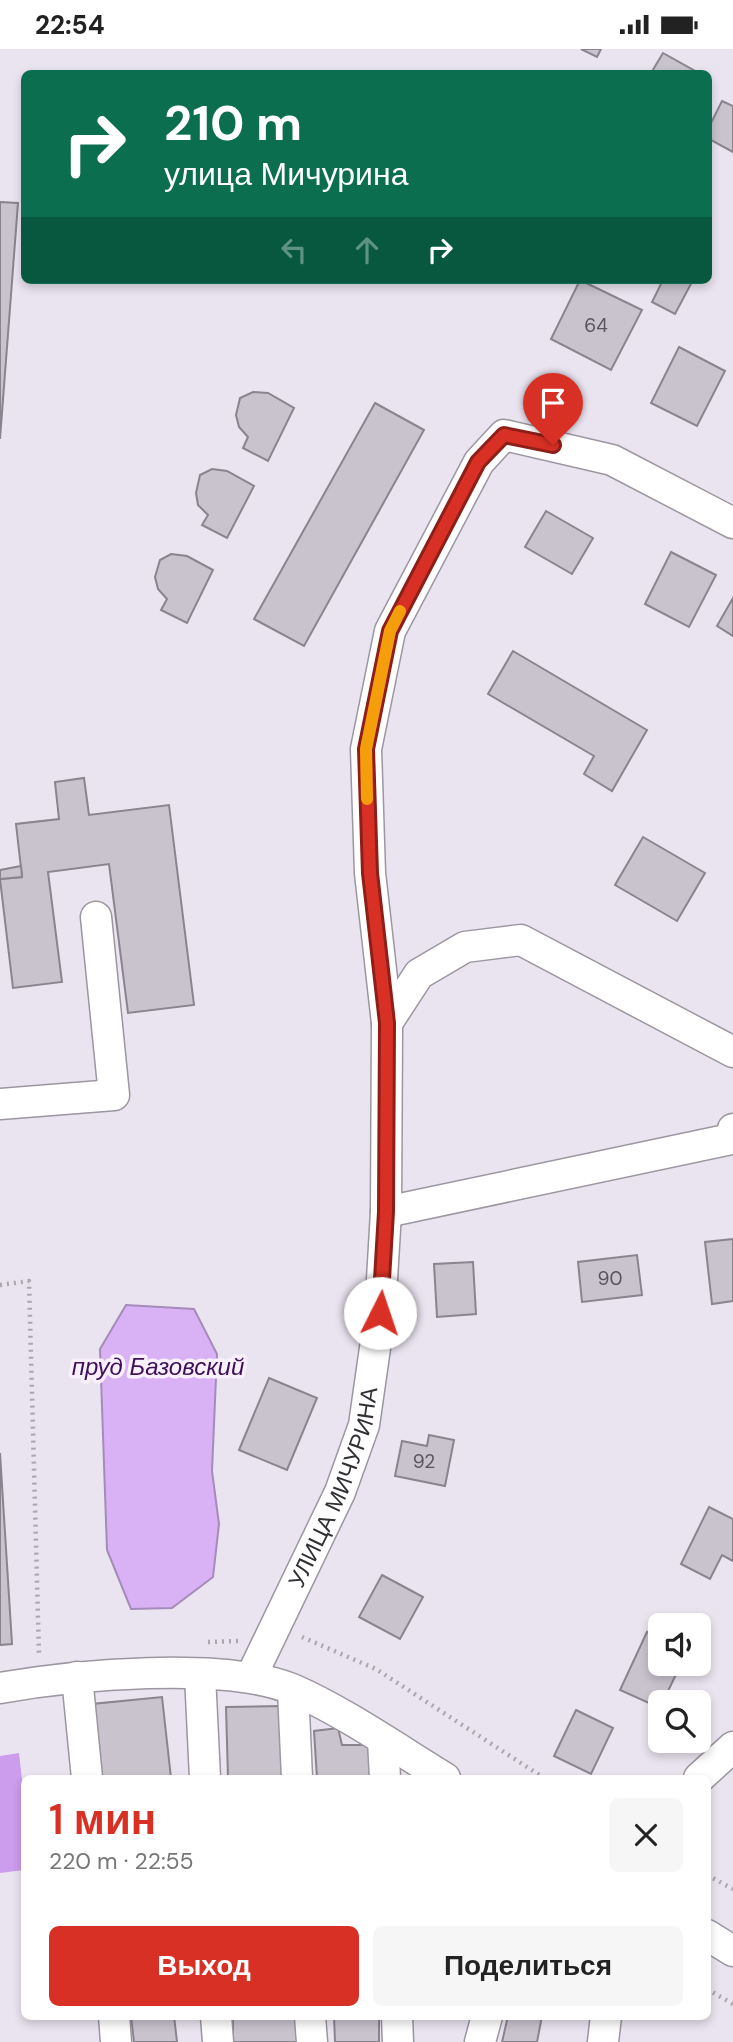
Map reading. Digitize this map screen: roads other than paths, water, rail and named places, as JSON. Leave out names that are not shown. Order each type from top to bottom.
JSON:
[{"type":"street","name":"УЛИЦА МИЧУРИНА","points":[[251,1677],[334,1504],[364,1425],[380,1313],[386,1212],[387,1023],[370,873],[366,749],[390,631],[478,462],[504,435],[612,460],[733,523]]},
{"type":"street","points":[[0,1104],[114,1095],[96,917]]},
{"type":"street","points":[[387,1023],[419,974],[465,947],[521,940],[733,1052]]},
{"type":"street","points":[[386,1212],[731,1139],[733,1129]]},
{"type":"street","points":[[200,1675],[205,1775]]},
{"type":"street","points":[[77,1677],[87,1775]]},
{"type":"street","points":[[0,1688],[77,1677],[251,1677],[293,1690],[440,1775]]},
{"type":"street","points":[[293,1690],[297,1775]]},
{"type":"street","points":[[383,1740],[385,1775]]},
{"type":"street","points":[[702,1775],[733,1747]]},
{"type":"street","points":[[711,1937],[733,1951]]},
{"type":"street","points":[[114,2020],[116,2042]]},
{"type":"street","points":[[216,2020],[218,2042]]},
{"type":"street","points":[[310,2020],[312,2042]]},
{"type":"street","points":[[397,2020],[398,2042]]},
{"type":"street","points":[[480,2042],[486,2020]]},
{"type":"street","points":[[603,2042],[606,2020]]},
{"type":"water","name":"пруд Базовский","points":[[126,1305],[194,1309],[217,1354],[212,1471],[219,1524],[213,1577],[172,1608],[131,1609],[107,1550],[100,1349]]}]
